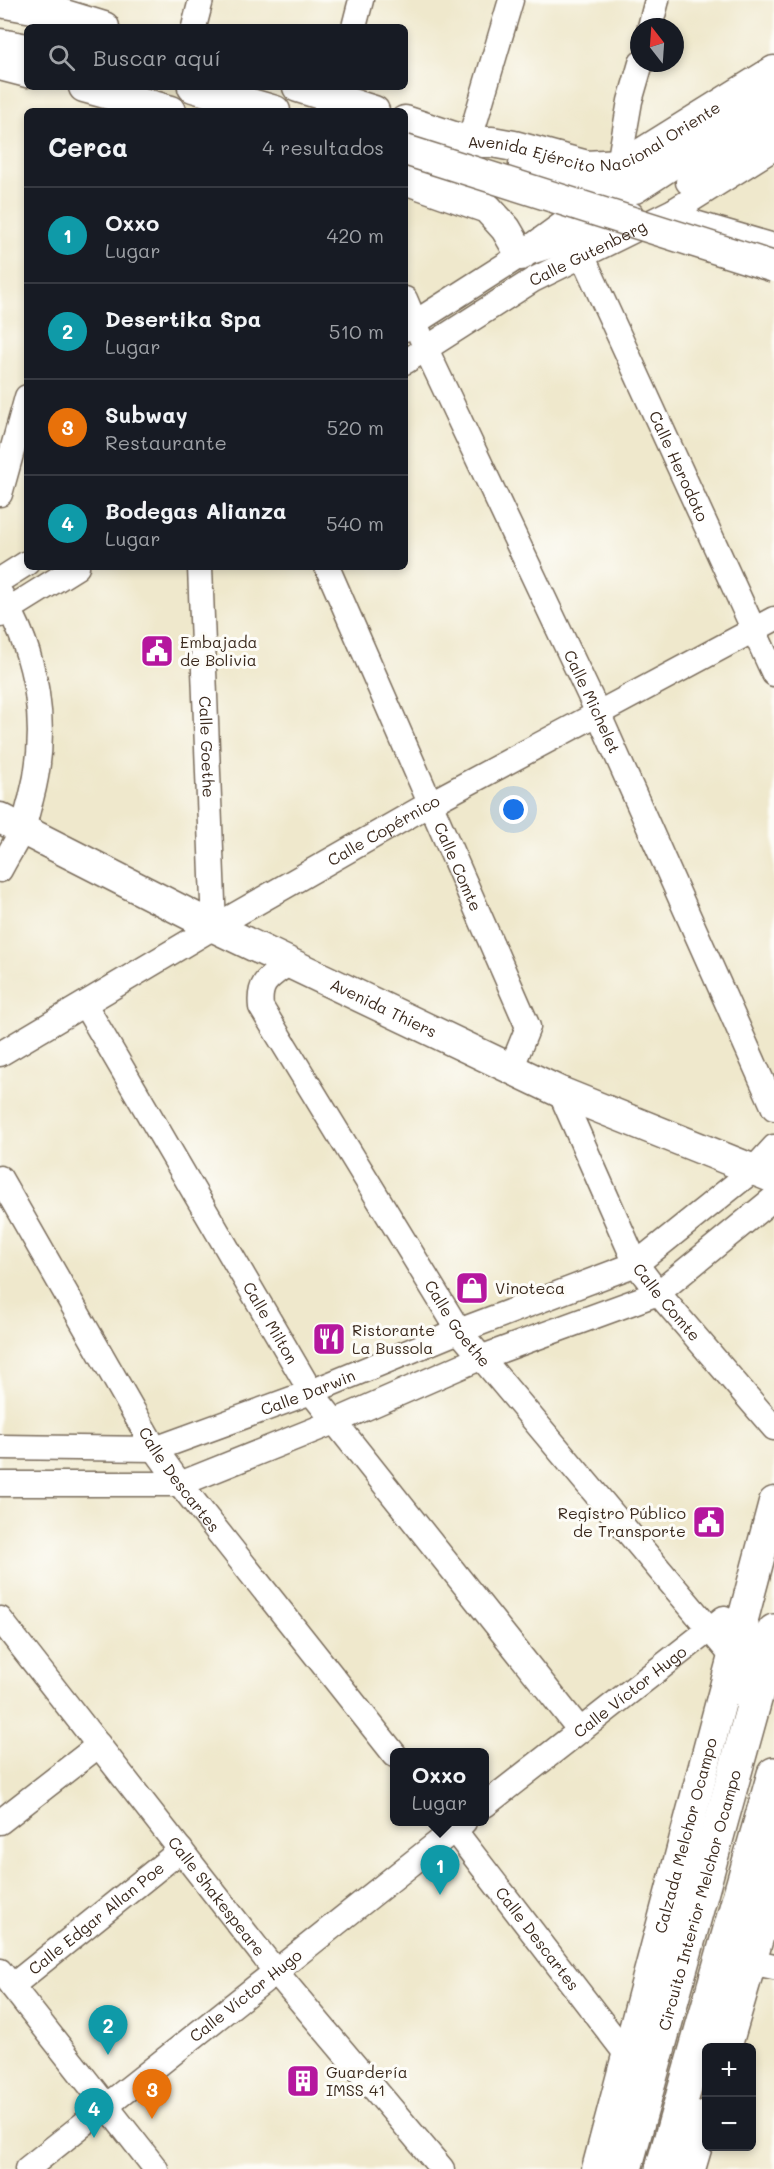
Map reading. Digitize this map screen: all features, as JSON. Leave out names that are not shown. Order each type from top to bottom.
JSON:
[{"type":"highway","points":[[730,1785],[726,1749],[748,1653],[733,1616]]},
{"type":"highway","name":"Circuito Interior Melchor Ocampo","points":[[625,2169],[774,1631]]},
{"type":"highway","points":[[662,2169],[774,1774]]},
{"type":"highway","points":[[774,1811],[765,1845],[774,1882]]},
{"type":"main road","points":[[0,2],[56,6],[97,24]]},
{"type":"main road","points":[[0,44],[24,48]]},
{"type":"main road","points":[[0,65],[24,71]]},
{"type":"main road","name":"Avenida Ejército Nacional Oriente","points":[[408,122],[469,142],[492,142],[514,146],[627,176],[636,157],[774,71]]},
{"type":"main road","points":[[203,90],[265,108]]},
{"type":"main road","points":[[317,90],[336,93],[368,108]]},
{"type":"main road","points":[[100,98],[155,108]]},
{"type":"main road","points":[[627,176],[774,98]]},
{"type":"main road","points":[[408,151],[774,267]]},
{"type":"main road","points":[[408,180],[487,208],[506,229],[521,255]]},
{"type":"main road","name":"Avenida Thiers","points":[[11,823],[214,927],[560,1092],[763,1174]]},
{"type":"main road","name":"Calzada Melchor Ocampo","points":[[597,2169],[732,1656],[733,1616],[774,1502]]},
{"type":"main road","points":[[728,2043],[766,1960],[774,1882]]},
{"type":"main road","points":[[690,2169],[702,2128]]},
{"type":"street","points":[[195,24],[201,0]]},
{"type":"street","points":[[355,24],[361,0]]},
{"type":"street","points":[[469,142],[511,0]]},
{"type":"street","points":[[652,18],[657,0]]},
{"type":"street","points":[[521,255],[627,176],[630,101],[638,72]]},
{"type":"street","name":"Calle Gutenberg","points":[[410,326],[521,255],[591,233],[657,202],[774,128]]},
{"type":"street","name":"Calle Gutenberg","points":[[408,360],[532,280],[675,210],[774,148]]},
{"type":"street","points":[[675,210],[695,223],[774,246]]},
{"type":"street","points":[[634,231],[774,279]]},
{"type":"street","name":"Calle Herodoto","points":[[584,256],[764,624],[774,674]]},
{"type":"street","name":"Calle Michelet","points":[[410,326],[426,349],[598,713],[774,1108]]},
{"type":"street","points":[[0,494],[24,408]]},
{"type":"street","points":[[0,580],[24,565]]},
{"type":"street","points":[[0,870],[11,823],[38,774],[41,717],[32,661],[3,605],[71,570]]},
{"type":"street","name":"Calle Goethe","points":[[200,570],[214,927]]},
{"type":"street","name":"Calle Comte","points":[[328,570],[528,1027],[511,1069]]},
{"type":"street","name":"Calle Copérnico","points":[[0,1054],[214,927],[431,803],[764,624]]},
{"type":"street","name":"Calle Goethe","points":[[289,963],[264,982],[259,994],[261,1007],[459,1330],[480,1358],[733,1616]]},
{"type":"street","name":"Calle Milton","points":[[85,1005],[311,1392],[579,1730]]},
{"type":"street","name":"Calle Comte","points":[[560,1092],[636,1264],[658,1293],[774,1428]]},
{"type":"street","name":"Calle Darwin","points":[[0,1447],[155,1449],[311,1392],[459,1330],[636,1264],[763,1174],[774,1147]]},
{"type":"street","name":"Calle Descartes","points":[[0,1179],[155,1449],[180,1484],[390,1749]]},
{"type":"street","points":[[0,1484],[180,1484],[334,1422],[480,1358],[658,1293],[774,1197]]},
{"type":"street","name":"Calle Víctor Hugo","points":[[489,1802],[579,1730],[733,1616]]},
{"type":"street","name":"Calle Shakespeare","points":[[4,1631],[99,1745],[276,1972],[442,2169]]},
{"type":"street","points":[[0,1822],[99,1745]]},
{"type":"street","name":"Calle Víctor Hugo","points":[[27,2169],[276,1972],[453,1826]]},
{"type":"street","name":"Calle Descartes","points":[[456,1826],[627,2055]]},
{"type":"street","name":"Calle Edgar Allan Poe","points":[[6,1979],[181,1850]]},
{"type":"street","points":[[6,1979],[156,2169]]},
{"type":"street","points":[[704,2169],[707,2151]]},
{"type":"place","name":"Embajada de Bolivia","points":[[157,651]]},
{"type":"place","name":"Vinoteca","points":[[472,1288]]},
{"type":"place","name":"Ristorante La Bussola","points":[[329,1339]]},
{"type":"place","name":"Registro Público de Transporte","points":[[709,1522]]},
{"type":"place","name":"Oxxo","points":[[440,1895]]},
{"type":"place","name":"Desertika Spa","points":[[108,2055]]},
{"type":"place","name":"Guardería IMSS 41","points":[[303,2081]]},
{"type":"place","name":"Subway","points":[[152,2119]]},
{"type":"place","name":"Bodegas Alianza","points":[[94,2138]]}]
